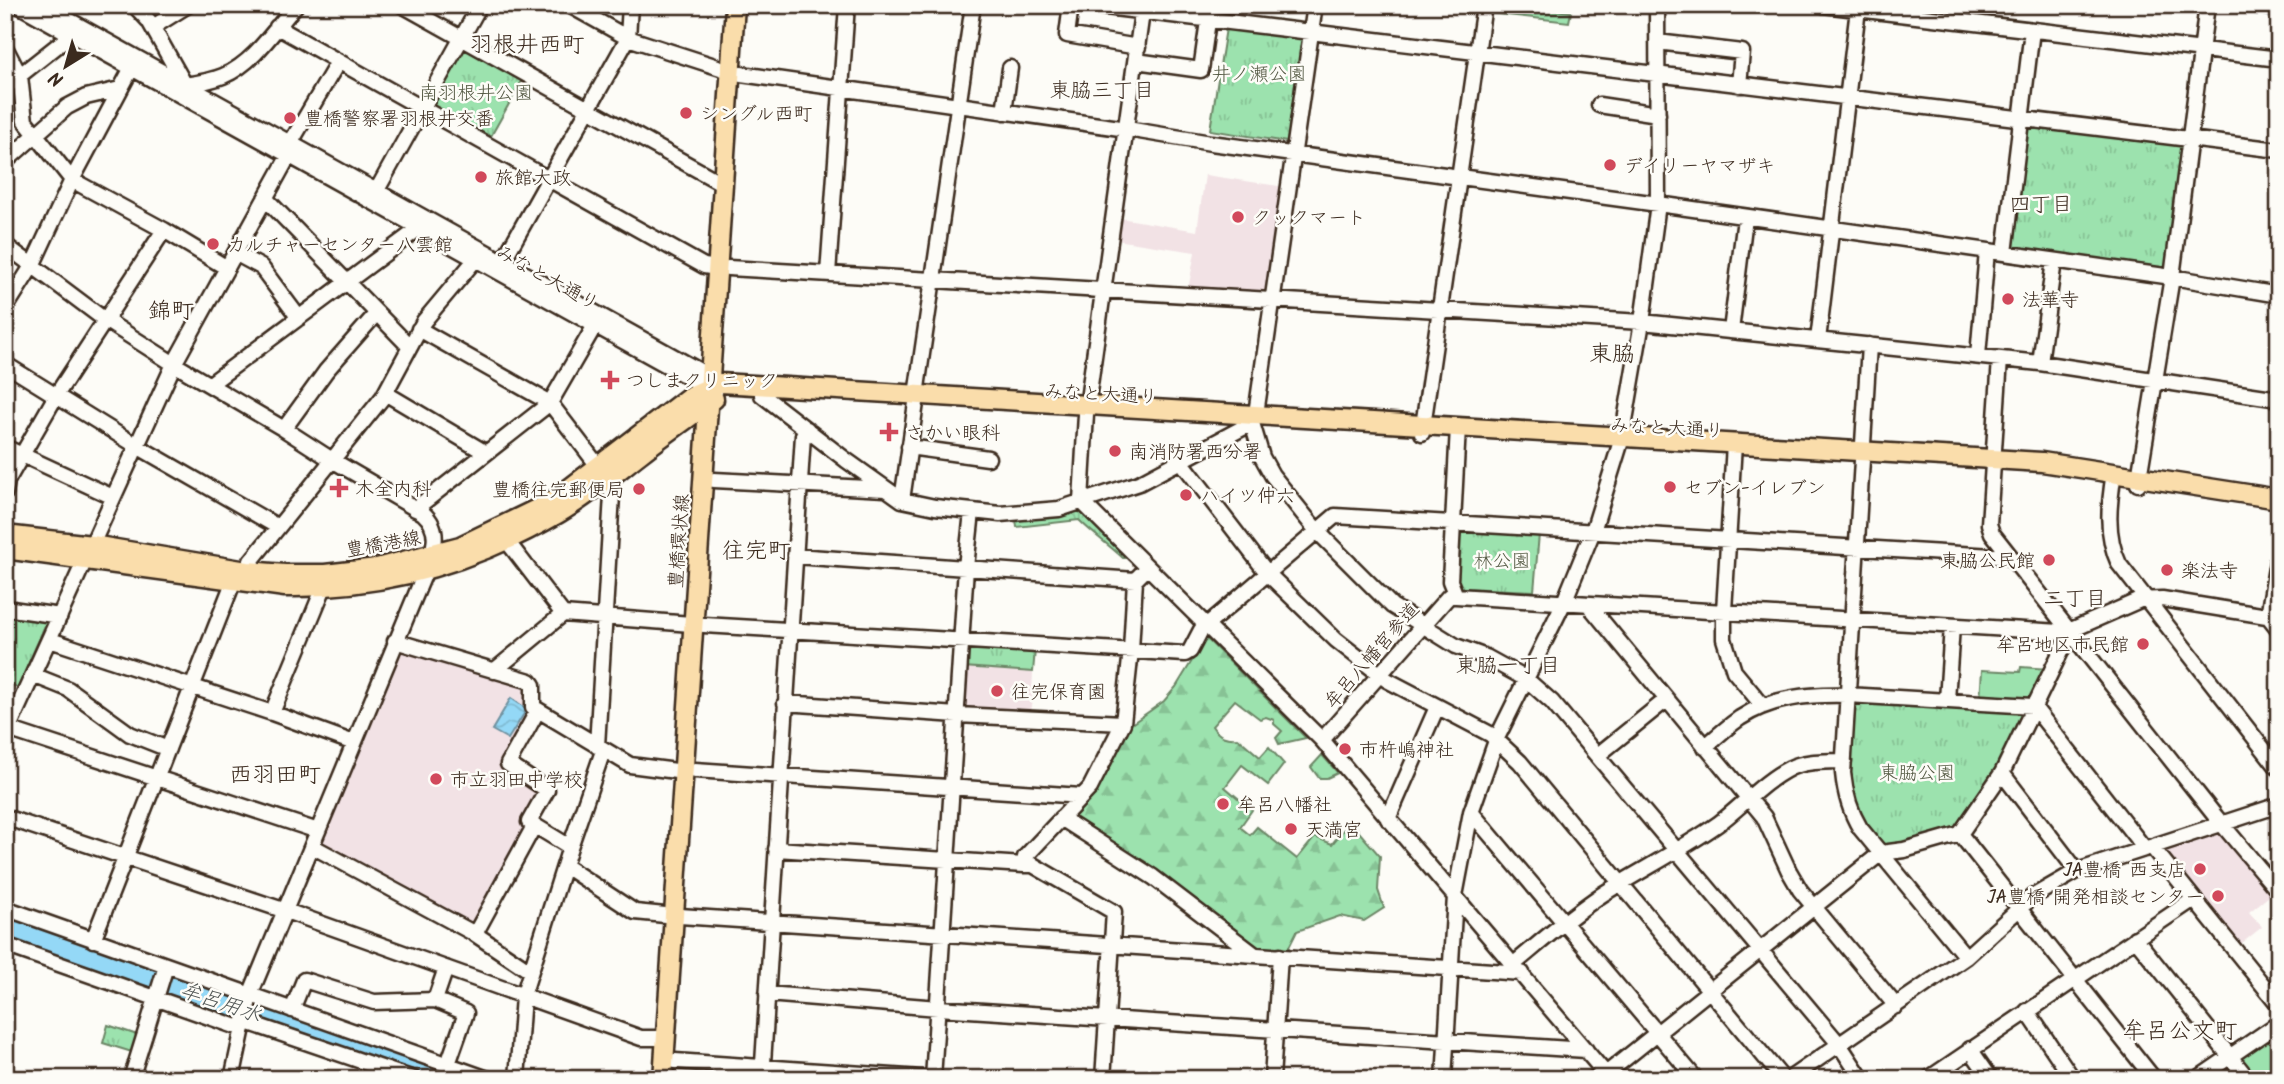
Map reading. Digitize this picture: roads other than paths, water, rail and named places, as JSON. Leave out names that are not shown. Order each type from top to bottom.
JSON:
[{"type":"main road","name":"豊橋環状線","points":[[663,1079],[679,916],[699,625],[736,72],[735,5]]},
{"type":"main road","name":"豊橋環状線","points":[[722,268],[723,184],[746,5]]},
{"type":"main road","name":"豊橋環状線","points":[[699,625],[714,480],[713,389]]},
{"type":"main road","name":"みなと大通り","points":[[713,389],[762,395],[916,399]]},
{"type":"main road","name":"みなと大通り","points":[[713,389],[1862,454],[2113,476],[2279,499]]},
{"type":"main road","name":"豊橋港線","points":[[5,536],[240,575],[285,587],[324,587],[379,581],[429,563],[507,541],[562,511],[603,473],[713,389]]},
{"type":"main road","name":"豊橋港線","points":[[240,575],[325,573],[429,563],[603,473]]},
{"type":"main road","name":"みなと大通り","points":[[2139,480],[2279,508]]},
{"type":"main road","name":"豊橋港線","points":[[5,549],[89,552]]},
{"type":"main road","name":"豊橋環状線","points":[[675,1070],[679,916]]},
{"type":"street","name":"みなと大通り","points":[[18,5],[71,34],[185,85],[290,151]]},
{"type":"street","name":"みなと大通り","points":[[41,5],[134,63],[713,389]]},
{"type":"street","points":[[134,5],[153,27],[185,85],[232,72],[251,57],[296,5]]},
{"type":"street","points":[[153,27],[188,5]]},
{"type":"street","points":[[402,5],[723,184]]},
{"type":"street","points":[[373,197],[481,5]]},
{"type":"street","points":[[569,5],[628,38],[736,72],[1211,143],[2005,253],[2279,295]]},
{"type":"street","points":[[500,268],[628,38],[630,5]]},
{"type":"street","points":[[828,274],[847,5]]},
{"type":"street","points":[[902,500],[973,5]]},
{"type":"street","points":[[1071,5],[1067,35],[1201,70],[1208,21]]},
{"type":"street","points":[[1088,5],[1143,9],[1208,21],[2279,150]]},
{"type":"street","points":[[1315,5],[1254,419],[1262,457],[1272,475],[1317,531],[1392,606],[1456,646],[1486,657],[1525,679],[1552,702],[1839,1044],[1862,1079]]},
{"type":"street","points":[[1423,429],[1484,5]]},
{"type":"street","points":[[1444,1079],[1455,896],[1471,812],[1497,738],[1564,603],[1593,531],[1620,442],[1642,322],[1658,204],[1657,5]]},
{"type":"street","points":[[1823,5],[2279,59]]},
{"type":"street","points":[[2139,480],[2172,278],[2207,5]]},
{"type":"street","points":[[1143,9],[1086,409],[1082,501],[1205,627],[1322,740],[1586,1050],[1603,1077],[1881,853],[1904,850],[1960,834],[2002,773],[2069,631]]},
{"type":"street","points":[[1818,340],[1858,9]]},
{"type":"street","points":[[277,27],[704,266],[1642,322],[2040,363],[2279,399]]},
{"type":"street","points":[[2005,253],[2032,30]]},
{"type":"street","points":[[5,87],[71,34]]},
{"type":"street","points":[[1657,42],[1742,52],[1739,85]]},
{"type":"street","points":[[5,47],[20,76],[25,121],[72,180],[227,268]]},
{"type":"street","points":[[318,831],[157,778],[7,733],[174,364],[338,62]]},
{"type":"street","points":[[5,309],[32,266],[72,180],[134,63]]},
{"type":"street","points":[[1004,111],[1010,68]]},
{"type":"street","points":[[5,162],[67,107],[86,97],[120,89]]},
{"type":"street","points":[[1598,105],[1658,114]]},
{"type":"street","name":"みなと大通り","points":[[373,197],[418,229],[478,256]]},
{"type":"street","points":[[265,198],[410,347]]},
{"type":"street","points":[[1731,331],[1745,218]]},
{"type":"street","points":[[210,384],[418,229]]},
{"type":"street","points":[[5,493],[21,455],[57,394],[164,230]]},
{"type":"street","points":[[5,245],[105,320],[415,509],[429,518],[431,523],[435,542],[429,563],[395,641],[246,1014],[232,1079]]},
{"type":"street","points":[[1978,356],[1987,251]]},
{"type":"street","points":[[234,253],[261,267],[299,318]]},
{"type":"street","points":[[93,940],[191,687],[240,575],[385,393],[419,329],[478,256]]},
{"type":"street","points":[[2040,363],[2054,261]]},
{"type":"street","name":"みなと大通り","points":[[500,268],[594,327],[713,389]]},
{"type":"street","points":[[284,429],[326,370],[376,314]]},
{"type":"street","points":[[415,509],[550,403],[594,327]]},
{"type":"street","points":[[419,329],[550,403],[603,473],[612,495],[604,618],[600,748],[523,996],[517,1079]]},
{"type":"street","points":[[1869,345],[1843,773],[1849,807],[1860,828],[1966,957]]},
{"type":"street","points":[[2000,359],[1989,524],[1992,533],[2279,892]]},
{"type":"street","points":[[5,364],[137,446],[278,527]]},
{"type":"street","points":[[385,393],[486,453]]},
{"type":"street","points":[[762,395],[902,500],[935,507],[1000,514],[1059,509],[1139,483],[1254,419]]},
{"type":"street","points":[[762,1073],[803,435],[807,429]]},
{"type":"street","points":[[1458,432],[1450,581],[1452,596],[2069,631],[2140,600],[2162,599],[2273,617]]},
{"type":"street","points":[[5,447],[113,497]]},
{"type":"street","points":[[909,447],[988,458]]},
{"type":"street","points":[[1733,448],[1724,639],[1729,659],[1739,679],[1763,706]]},
{"type":"street","points":[[1181,461],[1268,574],[1336,640],[1379,675],[1497,738],[1520,762],[1783,1079]]},
{"type":"street","points":[[2113,476],[2109,525],[2113,551],[2119,564],[2279,769]]},
{"type":"street","points":[[714,480],[886,489]]},
{"type":"street","points":[[675,1070],[935,1079],[961,640],[972,512]]},
{"type":"street","points":[[494,671],[563,614],[699,625],[1185,654],[1190,651],[1205,627],[1335,516],[2010,557]]},
{"type":"street","points":[[507,541],[563,614]]},
{"type":"street","points":[[2279,549],[2273,617],[2279,630]]},
{"type":"street","points":[[795,556],[1135,580]]},
{"type":"street","points":[[1024,865],[1025,857],[1090,788],[1124,723],[1135,580],[1147,568]]},
{"type":"street","points":[[272,713],[324,587]]},
{"type":"street","name":"牟呂八幡宮参道","points":[[1322,740],[1422,626],[1452,596]]},
{"type":"street","points":[[1588,604],[1764,817],[1800,890],[1896,1006]]},
{"type":"street","points":[[5,608],[60,616]]},
{"type":"street","points":[[1947,700],[1952,626]]},
{"type":"street","points":[[50,640],[354,743]]},
{"type":"street","points":[[395,641],[530,681],[533,685],[533,707],[638,768],[1081,796]]},
{"type":"street","points":[[33,675],[68,689],[130,734],[168,750]]},
{"type":"street","points":[[1705,747],[1741,717],[1763,706],[1794,697],[1822,694],[2033,706],[2279,1005]]},
{"type":"street","points":[[1598,755],[1667,699]]},
{"type":"street","points":[[785,703],[1124,723]]},
{"type":"street","points":[[1388,819],[1437,707]]},
{"type":"street","points":[[538,710],[508,764],[547,790],[529,822],[570,847]]},
{"type":"street","points":[[565,866],[635,912],[1452,968],[1518,969],[1565,922],[1620,883],[1718,824],[1770,781],[1798,765],[1843,761]]},
{"type":"street","points":[[2002,773],[2077,871]]},
{"type":"street","points":[[1789,1079],[1966,957],[2017,909],[2046,887],[2077,871],[2279,805]]},
{"type":"street","points":[[1471,812],[1696,1079]]},
{"type":"street","points":[[5,817],[286,911],[641,1038],[666,1038]]},
{"type":"street","points":[[1061,818],[1153,877],[1254,954]]},
{"type":"street","points":[[475,934],[534,826]]},
{"type":"street","points":[[1960,834],[2154,1079]]},
{"type":"street","points":[[312,846],[475,934],[530,971]]},
{"type":"street","points":[[776,849],[1033,865],[1114,912],[1103,1079]]},
{"type":"street","points":[[1927,1079],[2194,899]]},
{"type":"street","points":[[5,908],[93,940],[161,982],[246,1014],[292,1010],[488,1079]]},
{"type":"street","points":[[2135,937],[2248,1079]]},
{"type":"street","points":[[5,945],[161,982],[246,1014],[374,1072],[414,1079]]},
{"type":"street","points":[[1272,1079],[1280,956]]},
{"type":"street","points":[[435,1000],[446,968]]},
{"type":"street","points":[[292,1010],[304,980],[374,1002],[435,1000],[466,1013],[448,1064]]},
{"type":"street","points":[[131,1079],[161,982]]},
{"type":"street","points":[[768,994],[938,1008],[1586,1050]]},
{"type":"street","points":[[2027,1011],[2073,1079]]},
{"type":"street","points":[[2197,1079],[2279,1023]]},
{"type":"street","points":[[1970,1049],[1991,1079]]},
{"type":"water","points":[[2181,5],[2279,5],[2279,17]]},
{"type":"water","points":[[511,698],[527,709],[508,739],[492,730]]},
{"type":"waterway","name":"牟呂用水","points":[[5,926],[437,1079]]},
{"type":"place","name":"シングル西町","points":[[686,113]]},
{"type":"place","name":"豊橋警察署羽根井交番","points":[[290,118]]},
{"type":"place","name":"デイリーヤマザキ","points":[[1610,165]]},
{"type":"place","name":"旅館大政","points":[[481,177]]},
{"type":"place","name":"クックマート","points":[[1238,217]]},
{"type":"place","name":"カルチャーセンター八雲館","points":[[213,244]]},
{"type":"place","name":"法華寺","points":[[2008,299]]},
{"type":"place","name":"つしまクリニック","points":[[610,380]]},
{"type":"place","name":"さかい眼科","points":[[889,432]]},
{"type":"place","name":"南消防署西分署","points":[[1115,451]]},
{"type":"place","name":"セブン-イレブン","points":[[1670,487]]},
{"type":"place","name":"木全内科","points":[[339,488]]},
{"type":"place","name":"豊橋往完郵便局","points":[[639,489]]},
{"type":"place","name":"ハイツ仲六","points":[[1186,495]]},
{"type":"place","name":"東脇公民館","points":[[2049,560]]},
{"type":"place","name":"楽法寺","points":[[2167,570]]},
{"type":"place","name":"牟呂地区市民館","points":[[2143,644]]},
{"type":"place","name":"往完保育園","points":[[997,691]]},
{"type":"place","name":"市杵嶋神社","points":[[1345,749]]},
{"type":"place","name":"市立羽田中学校","points":[[436,779]]},
{"type":"place","name":"牟呂八幡社","points":[[1223,804]]},
{"type":"place","name":"天満宮","points":[[1291,829]]},
{"type":"place","name":"JA豊橋 西支店","points":[[2200,869]]},
{"type":"place","name":"JA豊橋 開発相談センター","points":[[2218,896]]},
{"type":"district","name":"羽根井西町","points":[[527,44]]},
{"type":"district","name":"東脇三丁目","points":[[1102,90]]},
{"type":"district","name":"四丁目","points":[[2041,204]]},
{"type":"district","name":"錦町","points":[[171,310]]},
{"type":"district","name":"東脇","points":[[1612,353]]},
{"type":"district","name":"往完町","points":[[756,550]]},
{"type":"district","name":"二丁目","points":[[2075,598]]},
{"type":"district","name":"東脇一丁目","points":[[1508,665]]},
{"type":"district","name":"西羽田町","points":[[275,774]]},
{"type":"district","name":"牟呂公文町","points":[[2180,1030]]},
{"type":"park label","name":"井ノ瀬公園","points":[[1259,73]]},
{"type":"park label","name":"南羽根井公園","points":[[476,92]]},
{"type":"park label","name":"林公園","points":[[1502,560]]},
{"type":"park label","name":"東脇公園","points":[[1917,772]]}]
